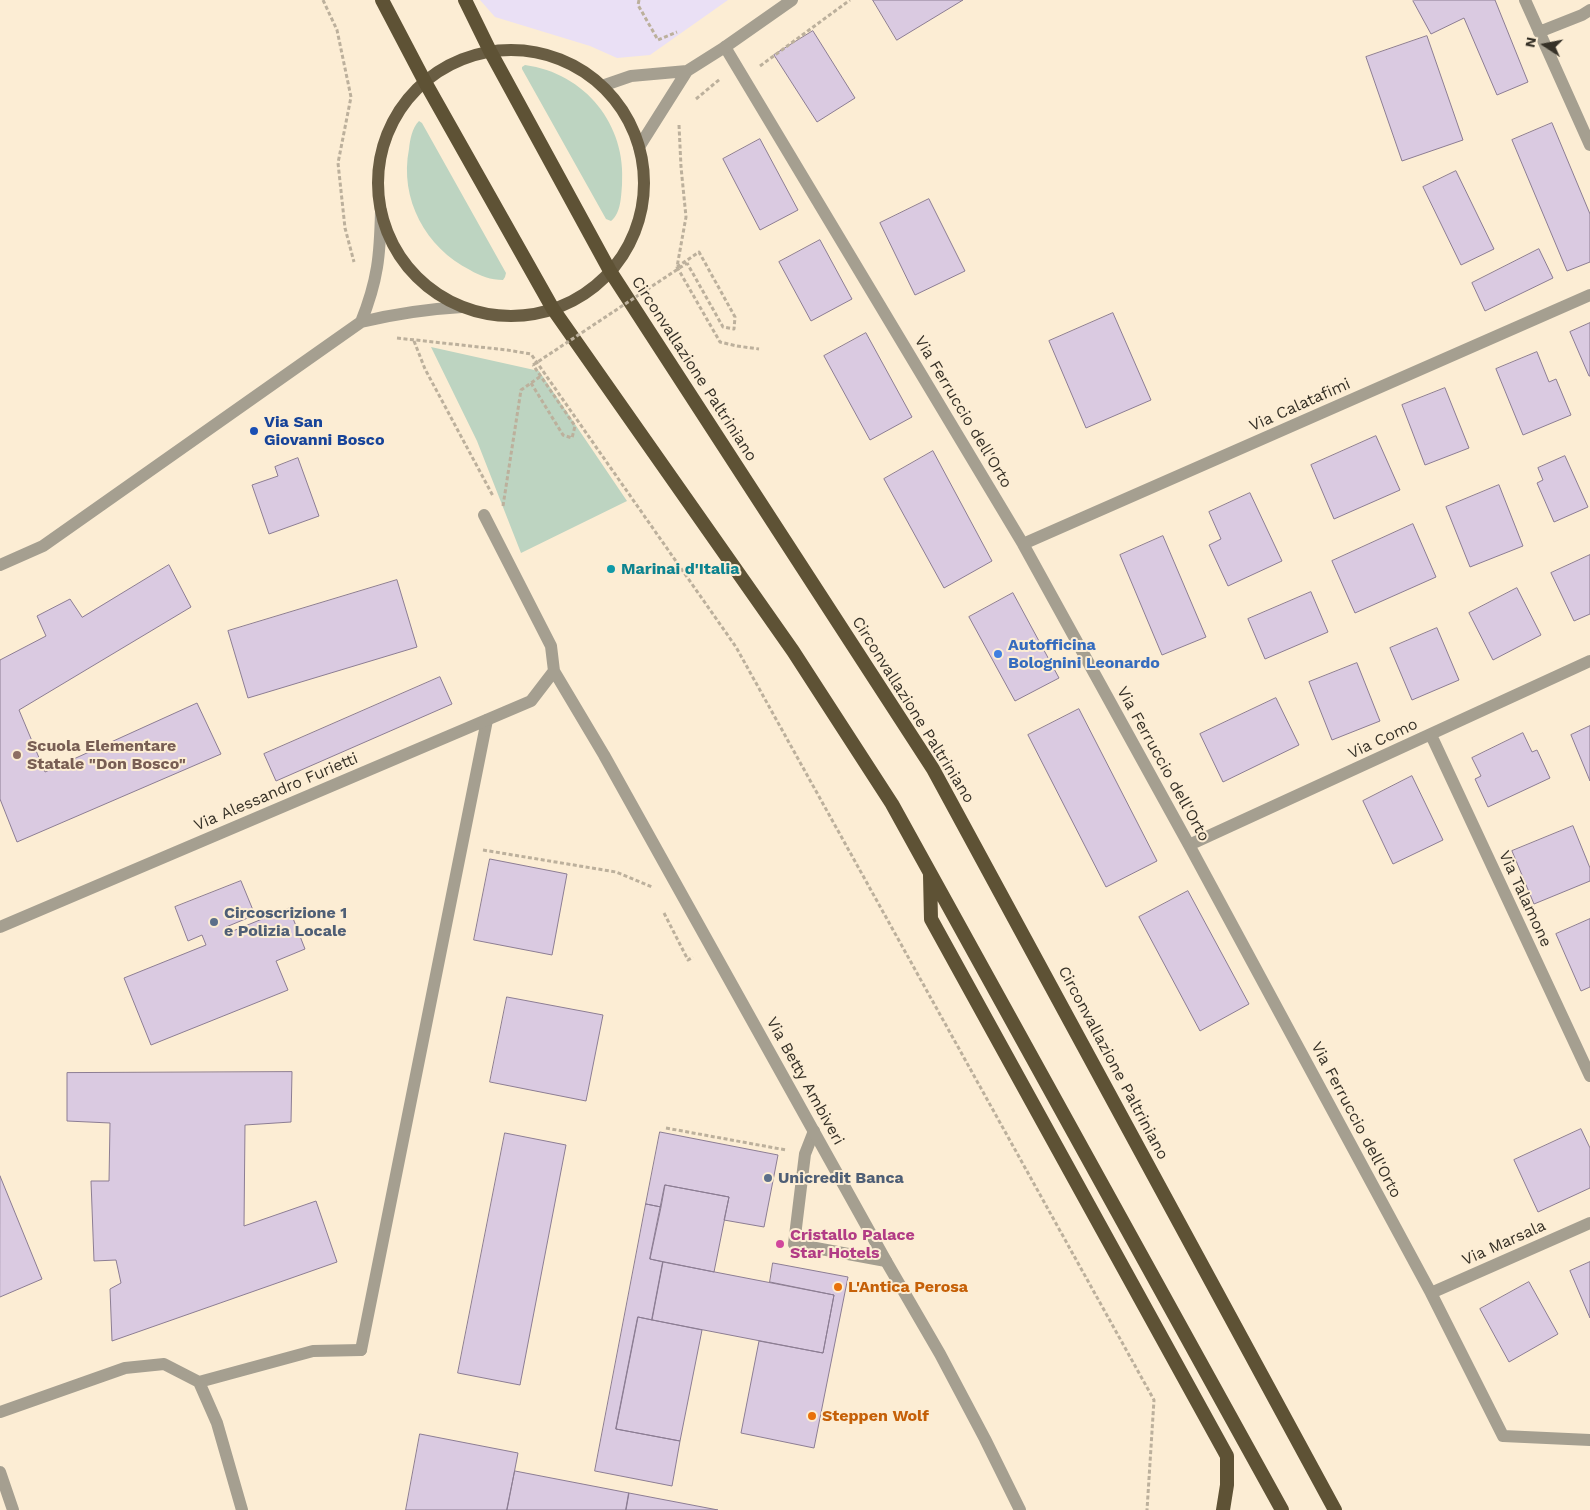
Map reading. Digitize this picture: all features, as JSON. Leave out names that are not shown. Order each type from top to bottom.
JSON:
[{"type":"highway","points":[[382,0],[425,82],[553,309],[794,651],[892,804],[1282,1510]]},
{"type":"highway","name":"Circonvallazione Paltriniano","points":[[465,0],[490,51],[610,271],[933,769],[1335,1508]]},
{"type":"highway","points":[[930,872],[931,919],[1227,1456],[1227,1485],[1223,1510]]},
{"type":"main road","points":[[522,50],[541,53],[577,67],[602,86],[612,96],[629,121],[639,147],[644,177],[642,206],[638,222],[627,246],[610,271],[598,284],[584,294],[553,309],[531,314],[503,316],[482,312],[462,306],[433,291],[410,269],[392,242],[381,211],[378,175],[385,140],[403,105],[417,88],[439,70],[455,62],[490,51],[522,50]]},
{"type":"street","points":[[602,86],[631,76],[687,70],[726,47],[792,0]]},
{"type":"street","points":[[1525,0],[1590,146]]},
{"type":"street","points":[[1540,32],[1590,10]]},
{"type":"street","name":"Via Ferruccio dell'Orto","points":[[726,47],[1023,544],[1189,845],[1431,1293],[1503,1436],[1590,1440]]},
{"type":"street","points":[[639,147],[687,70]]},
{"type":"street","points":[[361,322],[371,298],[377,274],[380,252],[381,211]]},
{"type":"street","name":"Via Calatafimi","points":[[1023,544],[1590,295]]},
{"type":"street","points":[[0,565],[43,546],[361,322],[388,315],[462,306]]},
{"type":"street","points":[[484,515],[551,646],[554,671]]},
{"type":"street","name":"Via Como","points":[[1189,845],[1590,661]]},
{"type":"street","name":"Via Alessandro Furietti","points":[[0,927],[531,701],[554,671]]},
{"type":"street","name":"Via Betty Ambiveri","points":[[554,671],[604,755],[886,1261],[940,1354],[1020,1510]]},
{"type":"street","points":[[199,1382],[313,1351],[361,1350],[486,720]]},
{"type":"street","name":"Via Talamone","points":[[1431,735],[1590,1076]]},
{"type":"street","points":[[814,1132],[805,1154],[794,1244],[886,1261]]},
{"type":"street","name":"Via Marsala","points":[[1431,1293],[1590,1223]]},
{"type":"street","points":[[0,1412],[124,1368],[164,1364],[199,1382],[217,1423],[242,1510]]},
{"type":"street","points":[[0,1472],[13,1510]]},
{"type":"path","points":[[323,0],[337,30],[352,96],[338,163],[345,228],[356,270]]},
{"type":"path","points":[[639,0],[638,5],[658,40],[677,32]]},
{"type":"path","points":[[694,101],[732,69],[738,82],[850,0]]},
{"type":"path","points":[[679,124],[686,216],[677,267],[720,342],[759,349]]},
{"type":"path","points":[[531,383],[563,434],[572,438],[575,426],[533,365],[687,263],[723,327],[734,329],[735,317],[699,252],[677,267]]},
{"type":"path","points":[[388,336],[414,341],[532,354],[736,648],[1154,1400],[1147,1510]]},
{"type":"path","points":[[414,341],[425,369],[495,500]]},
{"type":"path","points":[[502,514],[521,390],[545,373]]},
{"type":"path","points":[[462,846],[616,872],[651,886],[655,894]]},
{"type":"path","points":[[663,910],[688,960]]},
{"type":"path","points":[[666,1128],[805,1154]]},
{"type":"shaded area","points":[[480,0],[728,0],[650,55],[617,58],[590,46],[495,17]]},
{"type":"green space","points":[[525,65],[547,70],[566,79],[583,91],[598,106],[609,123],[617,142],[622,163],[620,204],[617,214],[611,221],[606,219],[522,69]]},
{"type":"green space","points":[[419,121],[422,123],[506,273],[503,280],[482,276],[454,261],[440,249],[419,220],[408,186],[407,168],[411,138]]},
{"type":"green space","points":[[431,347],[539,371],[627,501],[521,553],[477,441]]},
{"type":"building","points":[[873,0],[963,0],[897,40]]},
{"type":"building","points":[[1414,0],[1495,0],[1528,82],[1497,95],[1464,18],[1431,34]]},
{"type":"building","points":[[813,31],[855,98],[817,122],[774,55]]},
{"type":"building","points":[[1427,36],[1463,140],[1402,161],[1366,57]]},
{"type":"building","points":[[1552,123],[1590,214],[1590,262],[1567,271],[1512,140]]},
{"type":"building","points":[[760,139],[798,210],[760,230],[723,159]]},
{"type":"building","points":[[1456,171],[1494,249],[1461,265],[1423,187]]},
{"type":"building","points":[[929,199],[965,271],[915,295],[880,223]]},
{"type":"building","points":[[820,240],[852,299],[811,321],[779,262]]},
{"type":"building","points":[[1539,249],[1553,278],[1485,311],[1472,283]]},
{"type":"building","points":[[1113,313],[1151,400],[1086,428],[1049,341]]},
{"type":"building","points":[[1590,323],[1590,376],[1589,376],[1570,332]]},
{"type":"building","points":[[866,333],[912,417],[870,440],[824,356]]},
{"type":"building","points":[[1537,352],[1549,382],[1556,379],[1571,415],[1523,435],[1496,369]]},
{"type":"building","points":[[1445,388],[1469,448],[1425,465],[1402,405]]},
{"type":"building","points":[[1376,436],[1400,490],[1334,519],[1311,465]]},
{"type":"building","points":[[933,451],[992,561],[944,588],[884,479]]},
{"type":"building","points":[[1565,456],[1588,507],[1554,522],[1537,483],[1543,480],[1538,468]]},
{"type":"building","points":[[298,458],[319,516],[269,534],[252,485],[278,476],[275,467]]},
{"type":"building","points":[[1499,485],[1523,546],[1470,567],[1446,507]]},
{"type":"building","points":[[1250,493],[1282,561],[1228,586],[1209,545],[1221,539],[1209,512]]},
{"type":"building","points":[[1413,524],[1436,577],[1355,613],[1332,561]]},
{"type":"building","points":[[1163,536],[1206,637],[1162,655],[1120,555]]},
{"type":"building","points":[[1590,555],[1590,614],[1574,621],[1551,573]]},
{"type":"building","points":[[169,565],[191,607],[19,710],[45,772],[197,703],[221,754],[17,842],[0,799],[0,660],[46,636],[37,616],[70,599],[82,617]]},
{"type":"building","points":[[397,580],[417,647],[248,698],[228,631]]},
{"type":"building","points":[[1517,588],[1541,635],[1493,660],[1469,613]]},
{"type":"building","points":[[1311,592],[1328,632],[1265,659],[1248,619]]},
{"type":"building","points":[[1013,593],[1059,678],[1015,701],[969,617]]},
{"type":"building","points":[[1437,628],[1459,680],[1412,700],[1390,648]]},
{"type":"building","points":[[1357,663],[1380,721],[1332,740],[1309,682]]},
{"type":"building","points":[[440,677],[452,704],[276,781],[264,754]]},
{"type":"building","points":[[1276,698],[1299,745],[1223,782],[1200,734]]},
{"type":"building","points":[[1079,709],[1157,861],[1106,887],[1028,735]]},
{"type":"building","points":[[1590,726],[1590,781],[1571,735]]},
{"type":"building","points":[[1523,733],[1532,752],[1537,750],[1550,778],[1488,807],[1475,779],[1481,776],[1472,758]]},
{"type":"building","points":[[1412,776],[1443,840],[1393,864],[1363,801]]},
{"type":"building","points":[[1573,826],[1590,868],[1590,881],[1534,904],[1512,851]]},
{"type":"building","points":[[490,859],[567,874],[552,955],[474,940]]},
{"type":"building","points":[[241,881],[255,915],[226,927],[228,933],[289,908],[305,949],[276,961],[288,990],[151,1045],[124,978],[206,945],[202,935],[188,941],[175,907]]},
{"type":"building","points":[[1188,891],[1249,1004],[1200,1031],[1139,917]]},
{"type":"building","points":[[1590,919],[1590,987],[1581,991],[1556,934]]},
{"type":"building","points":[[507,997],[603,1015],[586,1101],[490,1082]]},
{"type":"building","points":[[292,1072],[291,1122],[245,1125],[244,1226],[316,1201],[337,1262],[112,1341],[110,1289],[121,1283],[116,1260],[94,1261],[91,1181],[109,1181],[110,1123],[67,1121],[67,1073]]},
{"type":"building","points":[[1581,1129],[1590,1148],[1590,1188],[1538,1212],[1514,1160]]},
{"type":"building","points":[[660,1132],[778,1155],[764,1227],[724,1220],[729,1197],[665,1185],[661,1207],[646,1204]]},
{"type":"building","points":[[505,1133],[566,1145],[520,1385],[458,1373]]},
{"type":"building","points":[[0,1176],[42,1279],[0,1297]]},
{"type":"building","points":[[665,1185],[729,1197],[714,1272],[650,1259]]},
{"type":"building","points":[[646,1204],[661,1207],[650,1259],[663,1262],[652,1320],[638,1317],[616,1429],[680,1441],[672,1486],[595,1471]]},
{"type":"building","points":[[663,1262],[834,1295],[823,1353],[652,1320]]},
{"type":"building","points":[[1590,1262],[1590,1318],[1570,1271]]},
{"type":"building","points":[[773,1263],[848,1277],[814,1448],[741,1433],[759,1341],[823,1353],[834,1295],[770,1282]]},
{"type":"building","points":[[1529,1282],[1558,1334],[1509,1362],[1480,1309]]},
{"type":"building","points":[[638,1317],[702,1330],[680,1441],[616,1429]]},
{"type":"building","points":[[420,1434],[518,1453],[507,1510],[406,1510]]},
{"type":"building","points":[[515,1471],[629,1493],[626,1510],[507,1510]]},
{"type":"building","points":[[629,1493],[718,1510],[626,1510]]},
{"type":"place","name":"Via San Giovanni Bosco","points":[[254,431]]},
{"type":"place","name":"Marinai d'Italia","points":[[611,569]]},
{"type":"place","name":"Autofficina Bolognini Leonardo","points":[[998,654]]},
{"type":"place","name":"Scuola Elementare Statale \"Don Bosco\"","points":[[17,755]]},
{"type":"place","name":"Circoscrizione 1 e Polizia Locale","points":[[214,922]]},
{"type":"place","name":"Unicredit Banca","points":[[768,1178]]},
{"type":"place","name":"Cristallo Palace Star Hotels","points":[[780,1244]]},
{"type":"place","name":"L'Antica Perosa","points":[[838,1287]]},
{"type":"place","name":"Steppen Wolf","points":[[812,1416]]}]
